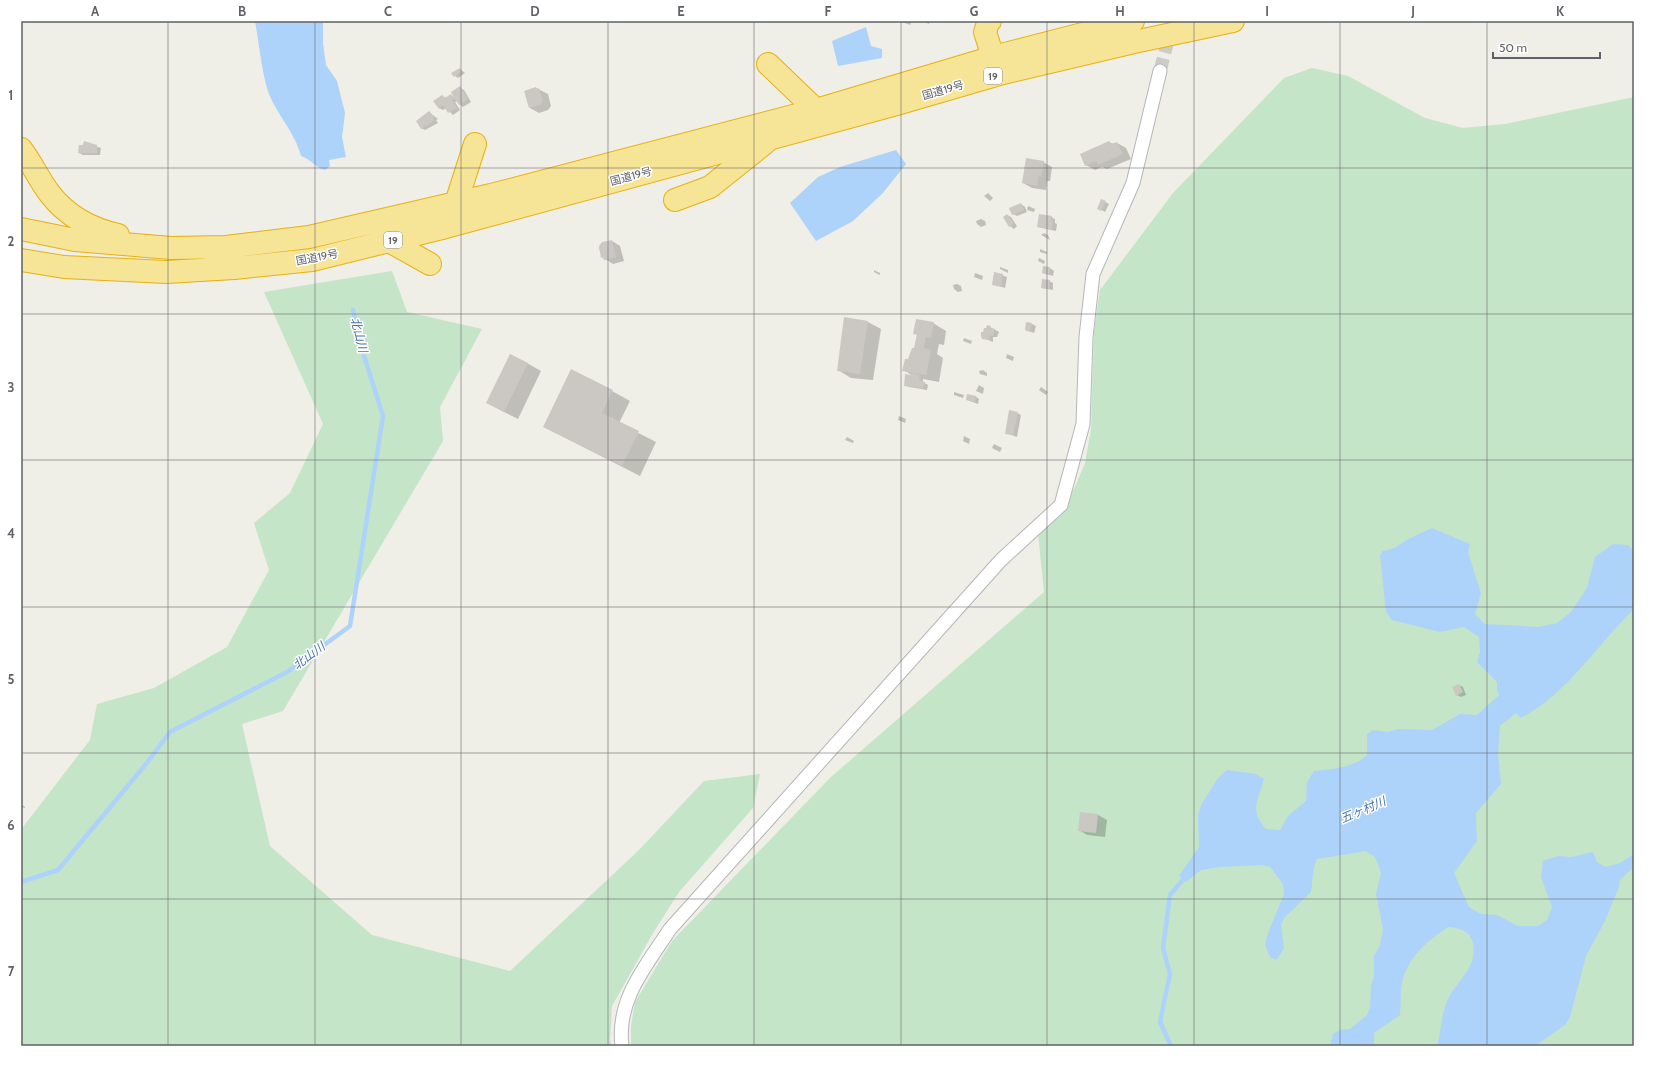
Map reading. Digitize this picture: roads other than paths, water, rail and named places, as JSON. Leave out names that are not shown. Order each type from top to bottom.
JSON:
[{"type":"highway","points":[[990,21],[985,32],[993,57]]},
{"type":"highway","name":"国道19号","points":[[21,229],[75,240],[171,248],[226,246],[309,237],[456,203],[816,110],[993,57],[1133,21]]},
{"type":"highway","name":"国道19号","points":[[21,260],[64,267],[166,272],[227,269],[312,260],[389,241],[772,138],[1003,73],[1134,42],[1233,21]]},
{"type":"highway","points":[[768,64],[816,110]]},
{"type":"highway","points":[[675,200],[710,187],[772,138]]},
{"type":"highway","points":[[456,203],[475,144]]},
{"type":"highway","points":[[21,149],[50,194],[69,213],[100,231],[171,248]]},
{"type":"highway","points":[[389,241],[430,264]]},
{"type":"street","points":[[622,1046],[620,1034],[624,1006],[634,984],[670,929],[1001,560],[1061,504],[1083,424],[1086,337],[1093,274],[1132,183],[1160,71]]},
{"type":"water","points":[[255,21],[323,21],[323,44],[326,65],[337,81],[345,113],[342,137],[346,157],[329,160],[330,166],[325,170],[319,168],[308,159],[301,156],[294,138],[270,97],[263,71]]},
{"type":"water","points":[[866,27],[871,46],[882,49],[882,58],[838,66],[832,41]]},
{"type":"water","points":[[896,150],[906,164],[882,194],[853,221],[816,241],[790,203],[818,177],[840,167]]},
{"type":"water","points":[[1432,528],[1470,544],[1468,552],[1481,593],[1475,614],[1485,624],[1538,627],[1557,623],[1571,612],[1587,588],[1595,557],[1613,544],[1628,545],[1634,551],[1634,609],[1567,683],[1537,708],[1521,718],[1516,713],[1500,726],[1498,753],[1501,784],[1476,813],[1477,841],[1454,873],[1469,907],[1481,914],[1497,915],[1518,926],[1538,926],[1547,920],[1552,907],[1541,877],[1543,861],[1558,856],[1571,857],[1593,852],[1597,862],[1606,867],[1620,863],[1634,854],[1634,867],[1620,880],[1619,887],[1605,921],[1586,956],[1570,1017],[1565,1025],[1535,1046],[1437,1046],[1443,1014],[1449,996],[1464,976],[1472,961],[1474,953],[1472,940],[1467,933],[1461,929],[1448,927],[1421,948],[1406,969],[1402,982],[1400,1015],[1374,1033],[1374,1046],[1330,1046],[1333,1034],[1339,1030],[1350,1029],[1367,1015],[1370,1007],[1371,986],[1374,977],[1374,956],[1380,945],[1383,929],[1376,894],[1381,873],[1375,857],[1366,851],[1317,859],[1314,867],[1311,892],[1284,918],[1281,924],[1284,949],[1276,960],[1270,957],[1265,945],[1268,933],[1284,894],[1283,884],[1270,867],[1262,865],[1220,867],[1201,870],[1186,882],[1179,876],[1199,847],[1198,815],[1201,805],[1218,778],[1227,770],[1256,774],[1264,779],[1256,805],[1256,811],[1266,829],[1280,830],[1288,816],[1306,801],[1307,782],[1314,771],[1349,765],[1367,755],[1367,734],[1374,730],[1388,732],[1398,729],[1432,730],[1460,714],[1477,715],[1499,695],[1497,690],[1497,682],[1477,662],[1480,652],[1479,637],[1464,627],[1440,632],[1392,620],[1386,612],[1380,555],[1383,551],[1395,548],[1408,539]]},
{"type":"waterway","name":"北山川","points":[[21,882],[58,870],[146,764],[170,732],[287,672],[350,626],[383,416],[360,343],[353,310]]},
{"type":"waterway","name":"五ヶ村川","points":[[1171,1046],[1160,1022],[1170,974],[1163,948],[1170,895],[1187,875]]},
{"type":"tunnel","points":[[1160,71],[1173,21]]}]
